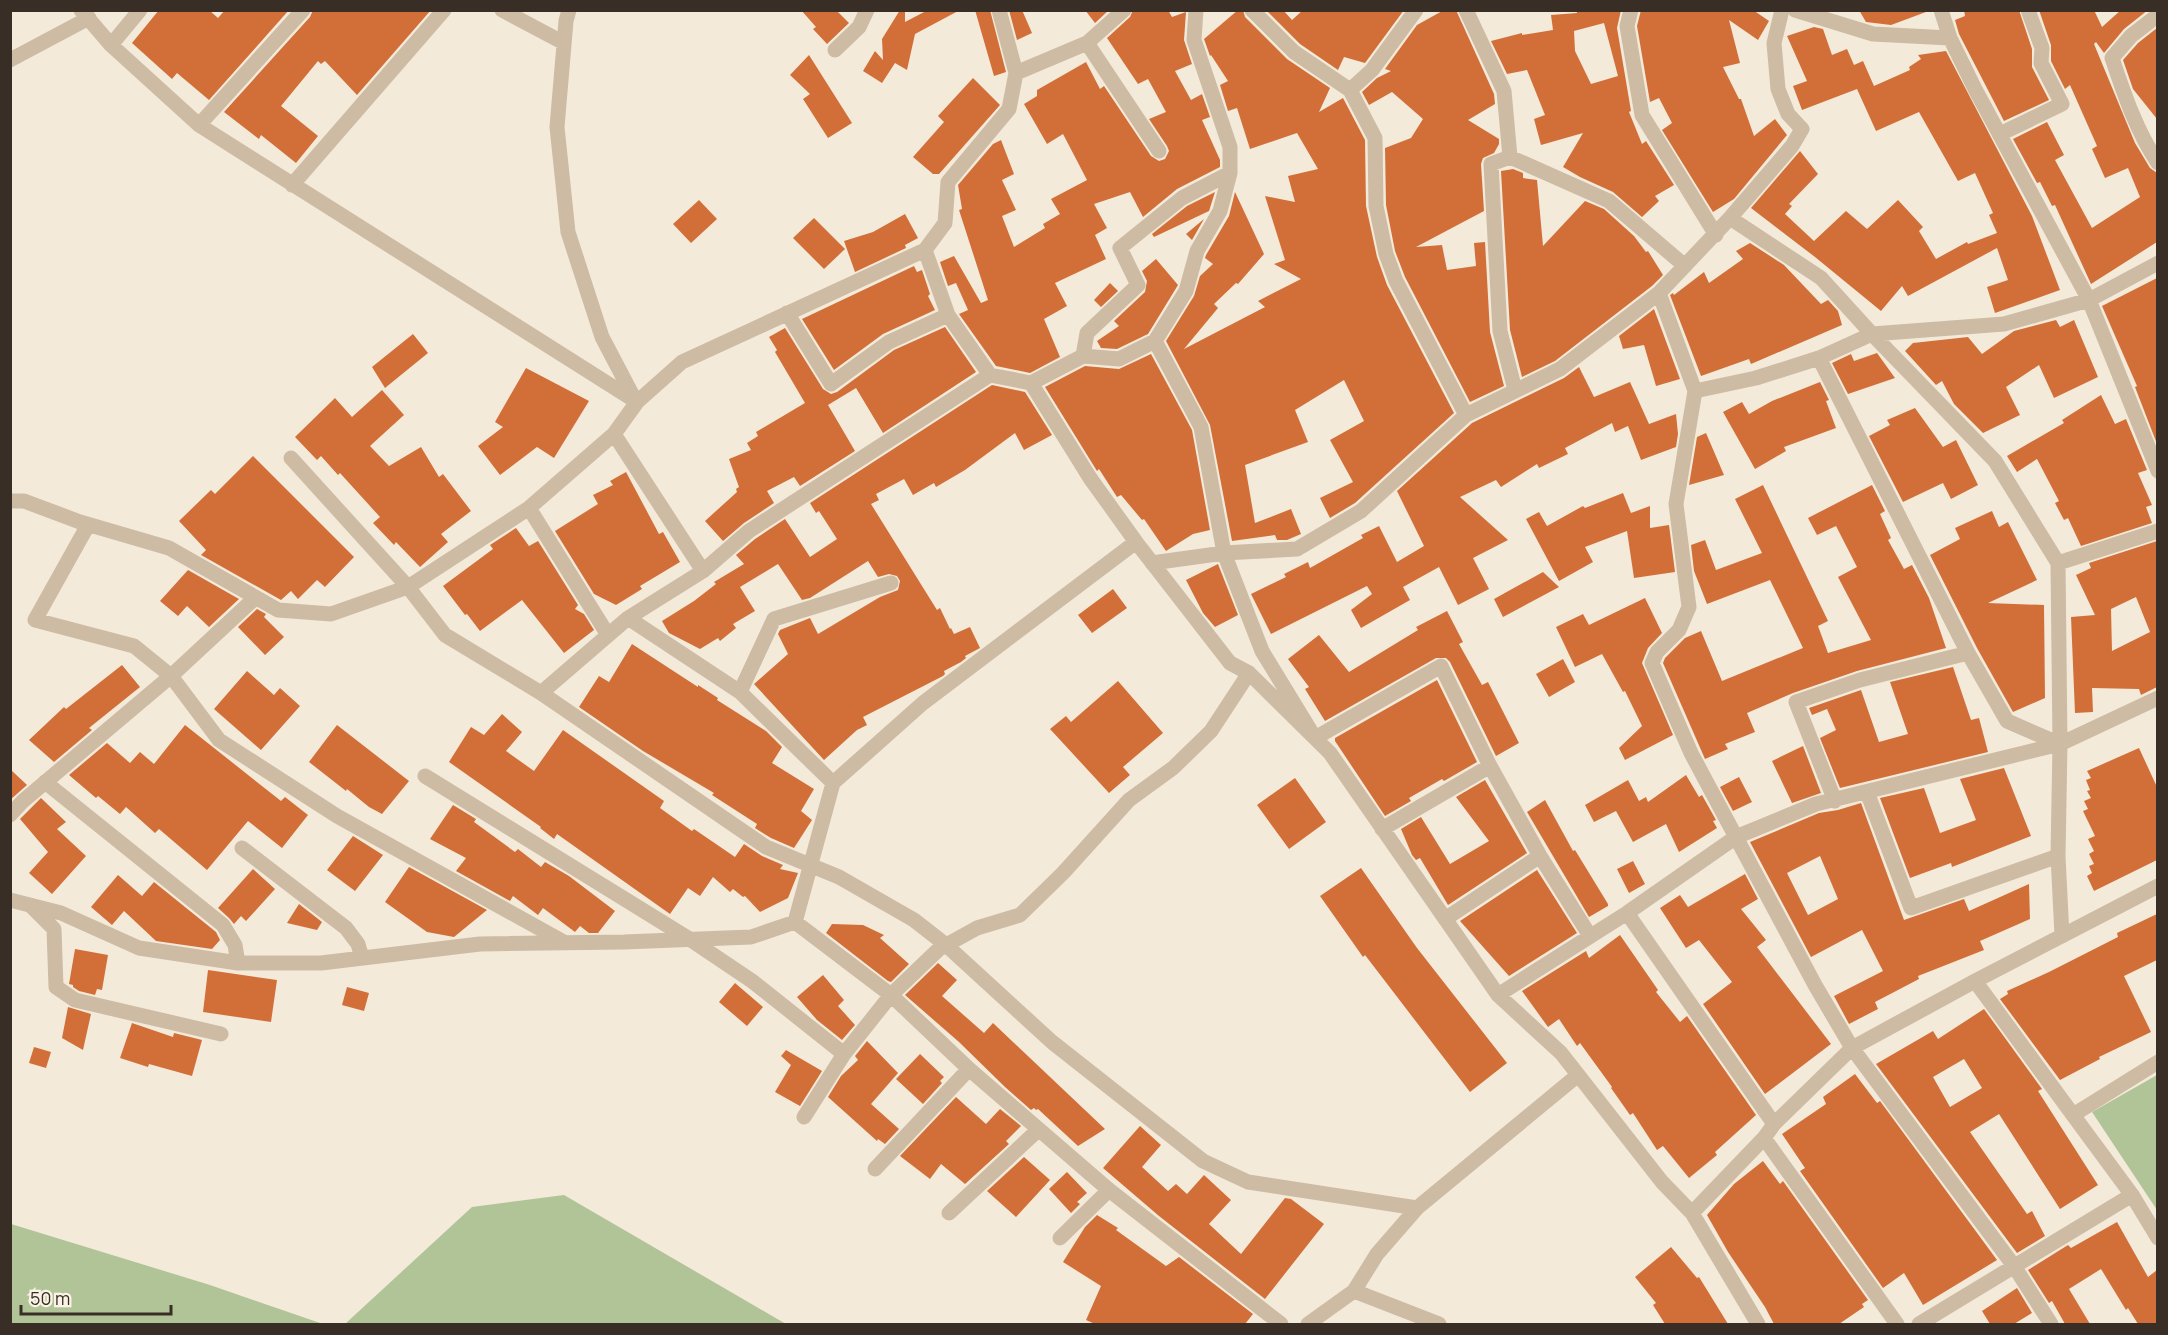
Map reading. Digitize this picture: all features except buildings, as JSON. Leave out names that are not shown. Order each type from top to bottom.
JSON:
[{"type":"street","points":[[111,45],[140,10]]},
{"type":"street","points":[[199,125],[303,10]]},
{"type":"street","points":[[292,185],[444,10]]},
{"type":"street","points":[[502,10],[564,43]]},
{"type":"street","points":[[569,10],[557,127],[568,232],[602,337],[637,402]]},
{"type":"street","points":[[835,50],[860,27],[867,10]]},
{"type":"street","points":[[10,501],[24,501],[88,525],[169,548],[278,610],[331,614],[408,587],[529,508],[615,434],[637,402],[682,362],[925,250],[945,224],[948,182],[1009,109],[1016,73],[999,10]]},
{"type":"street","points":[[1016,73],[1087,43],[1124,10]]},
{"type":"street","points":[[541,693],[628,618],[704,571],[749,531],[990,375],[1031,383],[1083,356],[1119,359],[1155,341],[1186,291],[1197,251],[1220,211],[1230,173],[1230,147],[1194,40],[1196,10]]},
{"type":"street","points":[[1252,10],[1294,52],[1350,90],[1375,138],[1376,206],[1386,254],[1396,281],[1466,415]]},
{"type":"street","points":[[1350,90],[1372,70],[1416,10]]},
{"type":"street","points":[[1466,10],[1504,91],[1510,158]]},
{"type":"street","points":[[1632,10],[1627,26],[1642,115],[1716,235]]},
{"type":"street","points":[[1152,563],[1224,553],[1297,549],[1360,511],[1466,415],[1560,369],[1659,292],[1731,218],[1792,146],[1802,129],[1788,114],[1778,89],[1774,43],[1782,10]]},
{"type":"street","points":[[1795,10],[1873,34],[1950,38]]},
{"type":"street","points":[[1941,10],[1950,38],[2089,300],[2157,471]]},
{"type":"street","points":[[2000,134],[2062,104],[2041,63],[2042,48],[2028,10]]},
{"type":"street","points":[[10,60],[85,14],[111,45],[199,125],[637,402]]},
{"type":"street","points":[[2157,15],[2131,36],[2112,58],[2122,89],[2157,164]]},
{"type":"street","points":[[1087,43],[1159,152]]},
{"type":"street","points":[[1515,390],[1500,331],[1491,164],[1510,158],[1609,201],[1685,266]]},
{"type":"street","points":[[1083,356],[1088,333],[1138,285],[1120,248],[1182,198],[1230,173]]},
{"type":"street","points":[[1731,218],[1821,278],[1872,334],[1995,460],[2058,563],[2060,744],[2058,856],[2062,936]]},
{"type":"street","points":[[925,250],[948,315],[990,375]]},
{"type":"street","points":[[1695,391],[1756,378],[1819,358],[1872,334],[2004,324],[2089,300],[2157,263]]},
{"type":"street","points":[[1659,292],[1695,391],[1676,504],[1689,607],[1679,630],[1657,652],[1652,663],[1691,753],[1815,985],[1852,1048],[2013,1266],[2051,1324]]},
{"type":"street","points":[[787,313],[831,384],[889,342],[948,315]]},
{"type":"street","points":[[1155,341],[1201,427],[1224,553],[1262,651],[1315,738]]},
{"type":"street","points":[[1819,358],[1968,653],[2007,721],[2060,744]]},
{"type":"street","points":[[1031,383],[1090,478],[1136,542],[1230,663],[1249,673],[1330,753],[1498,995],[1561,1053],[1662,1182],[1692,1213],[1758,1324]]},
{"type":"street","points":[[615,434],[704,571]]},
{"type":"street","points":[[291,458],[408,587],[446,635],[541,693],[766,847],[839,877],[914,920],[946,945],[1052,1042],[1203,1161],[1248,1182],[1417,1208]]},
{"type":"street","points":[[529,508],[608,635]]},
{"type":"street","points":[[88,525],[35,620],[134,646],[171,676],[219,740],[337,816],[565,943]]},
{"type":"street","points":[[2058,563],[2157,531]]},
{"type":"street","points":[[795,922],[833,783],[923,703],[1136,542]]},
{"type":"street","points":[[740,692],[774,619],[891,583]]},
{"type":"street","points":[[10,815],[45,782],[171,676],[255,598]]},
{"type":"street","points":[[628,618],[740,692],[833,783]]},
{"type":"street","points":[[1835,801],[1796,702],[1860,680],[1968,653]]},
{"type":"street","points":[[1315,738],[1441,666],[1490,766],[1540,856],[1590,936]]},
{"type":"street","points":[[804,1117],[844,1054],[891,995],[939,949],[977,928],[1020,915],[1064,873],[1129,800],[1173,768],[1211,731],[1249,673]]},
{"type":"street","points":[[1498,995],[1627,913],[1736,837],[1816,804],[2060,744],[2157,698]]},
{"type":"street","points":[[1382,829],[1490,766]]},
{"type":"street","points":[[425,776],[691,940],[752,981],[844,1054]]},
{"type":"street","points":[[45,782],[223,925],[235,945],[237,963]]},
{"type":"street","points":[[1867,792],[1911,908],[2058,856]]},
{"type":"street","points":[[242,848],[346,928],[358,944],[362,958]]},
{"type":"street","points":[[1445,919],[1540,856]]},
{"type":"street","points":[[1692,1213],[1764,1138],[1774,1124],[1852,1048],[2157,886]]},
{"type":"street","points":[[10,900],[61,913],[139,948],[237,963],[321,963],[480,944],[752,937],[795,922]]},
{"type":"street","points":[[30,905],[54,929],[56,987],[75,1000],[221,1034]]},
{"type":"street","points":[[1627,913],[1774,1124]]},
{"type":"street","points":[[795,922],[891,995],[969,1069],[1109,1190],[1281,1324]]},
{"type":"street","points":[[1975,981],[2132,1196],[2157,1238]]},
{"type":"street","points":[[2073,1115],[2157,1062]]},
{"type":"street","points":[[875,1169],[969,1069]]},
{"type":"street","points":[[1308,1324],[1354,1291],[1377,1254],[1417,1208],[1578,1075]]},
{"type":"street","points":[[949,1213],[1038,1130]]},
{"type":"street","points":[[1764,1138],[1897,1324]]},
{"type":"street","points":[[1060,1238],[1109,1190]]},
{"type":"street","points":[[1919,1324],[2132,1196]]},
{"type":"street","points":[[1354,1291],[1439,1324]]},
{"type":"green space","points":[[2157,1075],[2157,1210],[2092,1112]]},
{"type":"green space","points":[[564,1195],[786,1324],[345,1324],[472,1207]]},
{"type":"green space","points":[[11,1224],[210,1285],[323,1324],[11,1324]]}]
